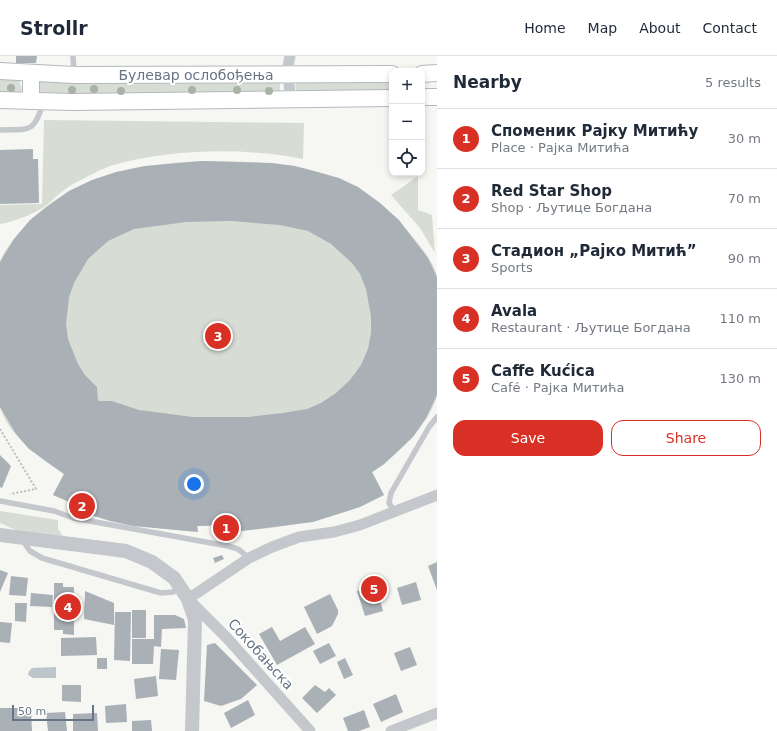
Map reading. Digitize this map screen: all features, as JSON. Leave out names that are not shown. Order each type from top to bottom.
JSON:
[{"type":"main road","name":"Булевар ослобођења","points":[[0,71],[31,74],[74,75],[389,74]]},
{"type":"main road","points":[[31,74],[37,101]]},
{"type":"main road","points":[[425,74],[437,74]]},
{"type":"main road","points":[[425,97],[437,97]]},
{"type":"main road","name":"Булевар ослобођења","points":[[0,100],[389,98]]},
{"type":"street","points":[[290,56],[288,75],[290,99]]},
{"type":"street","points":[[185,593],[272,547],[299,537],[346,529],[437,495]]},
{"type":"street","points":[[0,535],[131,552],[160,567],[174,578],[185,593],[195,625],[192,731]]},
{"type":"street","name":"Сокобањска","points":[[185,593],[310,731]]},
{"type":"street","points":[[391,731],[437,713]]},
{"type":"lane","points":[[73,56],[74,75]]},
{"type":"lane","points":[[0,130],[27,130],[34,126],[37,101]]},
{"type":"lane","points":[[394,511],[390,503],[391,493],[429,427],[437,417]]},
{"type":"lane","points":[[0,501],[54,511],[74,518],[228,546],[238,549],[249,558]]},
{"type":"lane","points":[[22,538],[30,551],[42,558],[161,593],[185,593]]},
{"type":"path","points":[[0,430],[36,488],[7,495]]},
{"type":"shaded area","points":[[0,77],[19,79],[22,90],[19,94],[0,94]]},
{"type":"shaded area","points":[[389,78],[389,91],[297,92],[295,86],[297,82]]},
{"type":"shaded area","points":[[38,81],[280,82],[280,91],[278,94],[41,94],[38,92]]},
{"type":"shaded area","points":[[44,120],[304,123],[303,159],[280,155],[231,151],[181,153],[132,160],[110,166],[77,182],[61,192],[44,207],[32,214],[0,224],[0,205],[42,204]]},
{"type":"shaded area","points":[[202,161],[262,163],[290,166],[316,171],[341,180],[365,193],[388,211],[414,238],[430,260],[437,277],[437,395],[428,417],[411,439],[391,458],[372,472],[384,495],[366,504],[331,516],[297,524],[261,529],[241,531],[240,525],[198,526],[198,532],[119,522],[72,509],[74,504],[53,495],[64,474],[26,445],[10,427],[4,417],[0,407],[0,262],[11,243],[38,213],[59,198],[80,186],[126,170],[151,165]]},
{"type":"shaded area","points":[[418,176],[418,210],[432,215],[435,253],[420,228],[391,195]]},
{"type":"shaded area","points":[[0,511],[58,520],[58,529],[63,536],[16,530],[0,523]]},
{"type":"shaded area","points":[[56,667],[56,678],[33,678],[28,675],[32,668]]},
{"type":"building","points":[[16,56],[37,56],[36,63],[16,63]]},
{"type":"building","points":[[33,149],[33,159],[38,159],[39,203],[0,204],[0,150]]},
{"type":"building","points":[[202,161],[272,163],[295,166],[339,178],[358,187],[380,203],[399,220],[428,258],[437,277],[437,395],[426,418],[413,437],[383,465],[372,472],[384,495],[360,507],[313,522],[241,531],[240,525],[197,526],[198,532],[133,526],[110,521],[72,509],[74,504],[53,495],[64,474],[29,449],[16,434],[0,407],[0,262],[14,239],[30,220],[69,191],[92,180],[116,172],[145,166]],"holes":[[[231,221],[280,225],[308,231],[331,244],[352,263],[360,274],[366,289],[371,316],[371,333],[368,349],[361,365],[350,380],[336,393],[321,403],[307,409],[248,417],[193,417],[139,410],[112,401],[98,401],[97,387],[85,375],[78,364],[68,339],[66,324],[69,297],[74,283],[88,259],[108,241],[134,229],[186,222]]]},
{"type":"building","points":[[0,455],[11,466],[2,488],[0,487]]},
{"type":"building","points":[[222,555],[224,559],[215,563],[213,558]]},
{"type":"building","points":[[437,562],[437,590],[428,566]]},
{"type":"building","points":[[0,570],[8,573],[0,592]]},
{"type":"building","points":[[11,576],[28,578],[26,596],[9,595]]},
{"type":"building","points":[[416,582],[421,600],[402,605],[397,588]]},
{"type":"building","points":[[54,583],[63,583],[63,587],[74,587],[74,635],[63,634],[63,630],[54,630]]},
{"type":"building","points":[[376,585],[383,611],[365,616],[357,591]]},
{"type":"building","points":[[85,591],[114,603],[114,625],[84,619]]},
{"type":"building","points":[[31,593],[53,595],[52,607],[30,606]]},
{"type":"building","points":[[330,594],[338,610],[338,614],[332,626],[317,634],[304,607]]},
{"type":"building","points":[[15,603],[27,603],[26,622],[15,621]]},
{"type":"building","points":[[132,610],[146,610],[146,638],[132,638]]},
{"type":"building","points":[[115,612],[131,612],[130,661],[114,660]]},
{"type":"building","points":[[154,615],[175,615],[184,619],[186,628],[162,629],[161,647],[154,646],[153,664],[132,664],[132,639],[154,639]]},
{"type":"building","points":[[0,622],[12,623],[10,643],[0,642]]},
{"type":"building","points":[[272,627],[280,641],[305,627],[315,644],[277,665],[259,634]]},
{"type":"building","points":[[96,637],[97,655],[61,656],[61,638]]},
{"type":"building","points":[[215,643],[257,685],[241,699],[221,706],[204,701],[207,645]]},
{"type":"building","points":[[329,643],[336,656],[320,664],[313,651]]},
{"type":"building","points":[[410,647],[417,665],[401,671],[394,653]]},
{"type":"building","points":[[161,649],[179,650],[176,680],[159,679]]},
{"type":"building","points":[[97,658],[107,658],[107,669],[97,669]]},
{"type":"building","points":[[345,658],[353,675],[344,679],[337,662]]},
{"type":"building","points":[[156,676],[158,696],[136,699],[134,679]]},
{"type":"building","points":[[62,685],[81,685],[81,702],[62,701]]},
{"type":"building","points":[[315,685],[325,692],[329,688],[336,695],[317,713],[302,698]]},
{"type":"building","points":[[396,694],[403,712],[381,722],[373,704]]},
{"type":"building","points":[[248,700],[255,715],[231,728],[224,713]]},
{"type":"building","points":[[126,704],[127,722],[106,723],[105,706]]},
{"type":"building","points":[[0,708],[31,708],[32,731],[0,731]]},
{"type":"building","points":[[364,710],[370,727],[359,731],[348,731],[343,718]]},
{"type":"building","points":[[65,712],[67,731],[48,731],[46,713]]},
{"type":"building","points":[[97,713],[98,731],[73,731],[73,714]]},
{"type":"building","points":[[151,720],[152,731],[132,731],[132,721]]},
{"type":"place","name":"Стадион „Рајко Митић”","points":[[218,336]]},
{"type":"place","name":"Red Star Shop","points":[[82,506]]},
{"type":"place","name":"Споменик Рајку Митићу","points":[[226,528]]},
{"type":"place","name":"Caffe Kućica","points":[[374,589]]},
{"type":"place","name":"Avala","points":[[68,607]]}]
